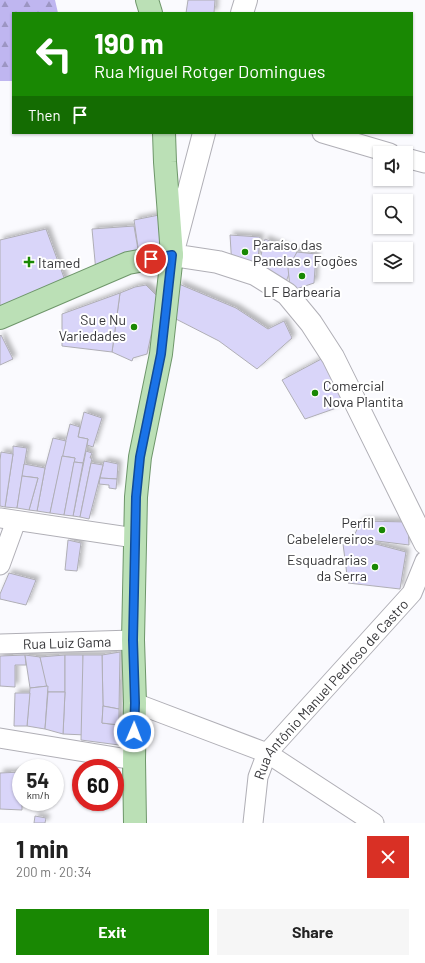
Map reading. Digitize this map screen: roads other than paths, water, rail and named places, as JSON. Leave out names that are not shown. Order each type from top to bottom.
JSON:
[{"type":"main road","points":[[147,0],[151,12]]},
{"type":"main road","points":[[242,12],[246,0]]},
{"type":"main road","points":[[164,134],[172,255]]},
{"type":"main road","points":[[135,823],[135,703],[133,640],[136,497],[140,457],[161,354],[172,255],[204,134]]},
{"type":"main road","points":[[0,318],[128,263],[172,255],[218,262],[255,274],[287,294],[311,323],[332,357],[425,543]]},
{"type":"street","points":[[325,134],[373,148]]},
{"type":"street","points":[[413,160],[425,163]]},
{"type":"street","points":[[0,565],[8,519],[135,538]]},
{"type":"street","name":"Rua Antônio Manuel Pedroso de Castro","points":[[253,823],[258,777],[268,753],[412,593],[425,561]]},
{"type":"street","name":"Rua Luiz Gama","points":[[0,644],[133,640]]},
{"type":"street","points":[[135,703],[268,753],[374,823]]},
{"type":"street","points":[[0,738],[134,760]]},
{"type":"place","name":"Paraíso das Panelas e Fogões","points":[[245,252]]},
{"type":"place","name":"Itamed","points":[[29,262]]},
{"type":"place","name":"LF Barbearia","points":[[302,276]]},
{"type":"place","name":"Su e Nu Variedades","points":[[134,327]]},
{"type":"place","name":"Comercial Nova Plantita","points":[[315,393]]},
{"type":"place","name":"Perfil Cabelelereiros","points":[[382,530]]},
{"type":"place","name":"Esquadrarias da Serra","points":[[375,567]]}]
